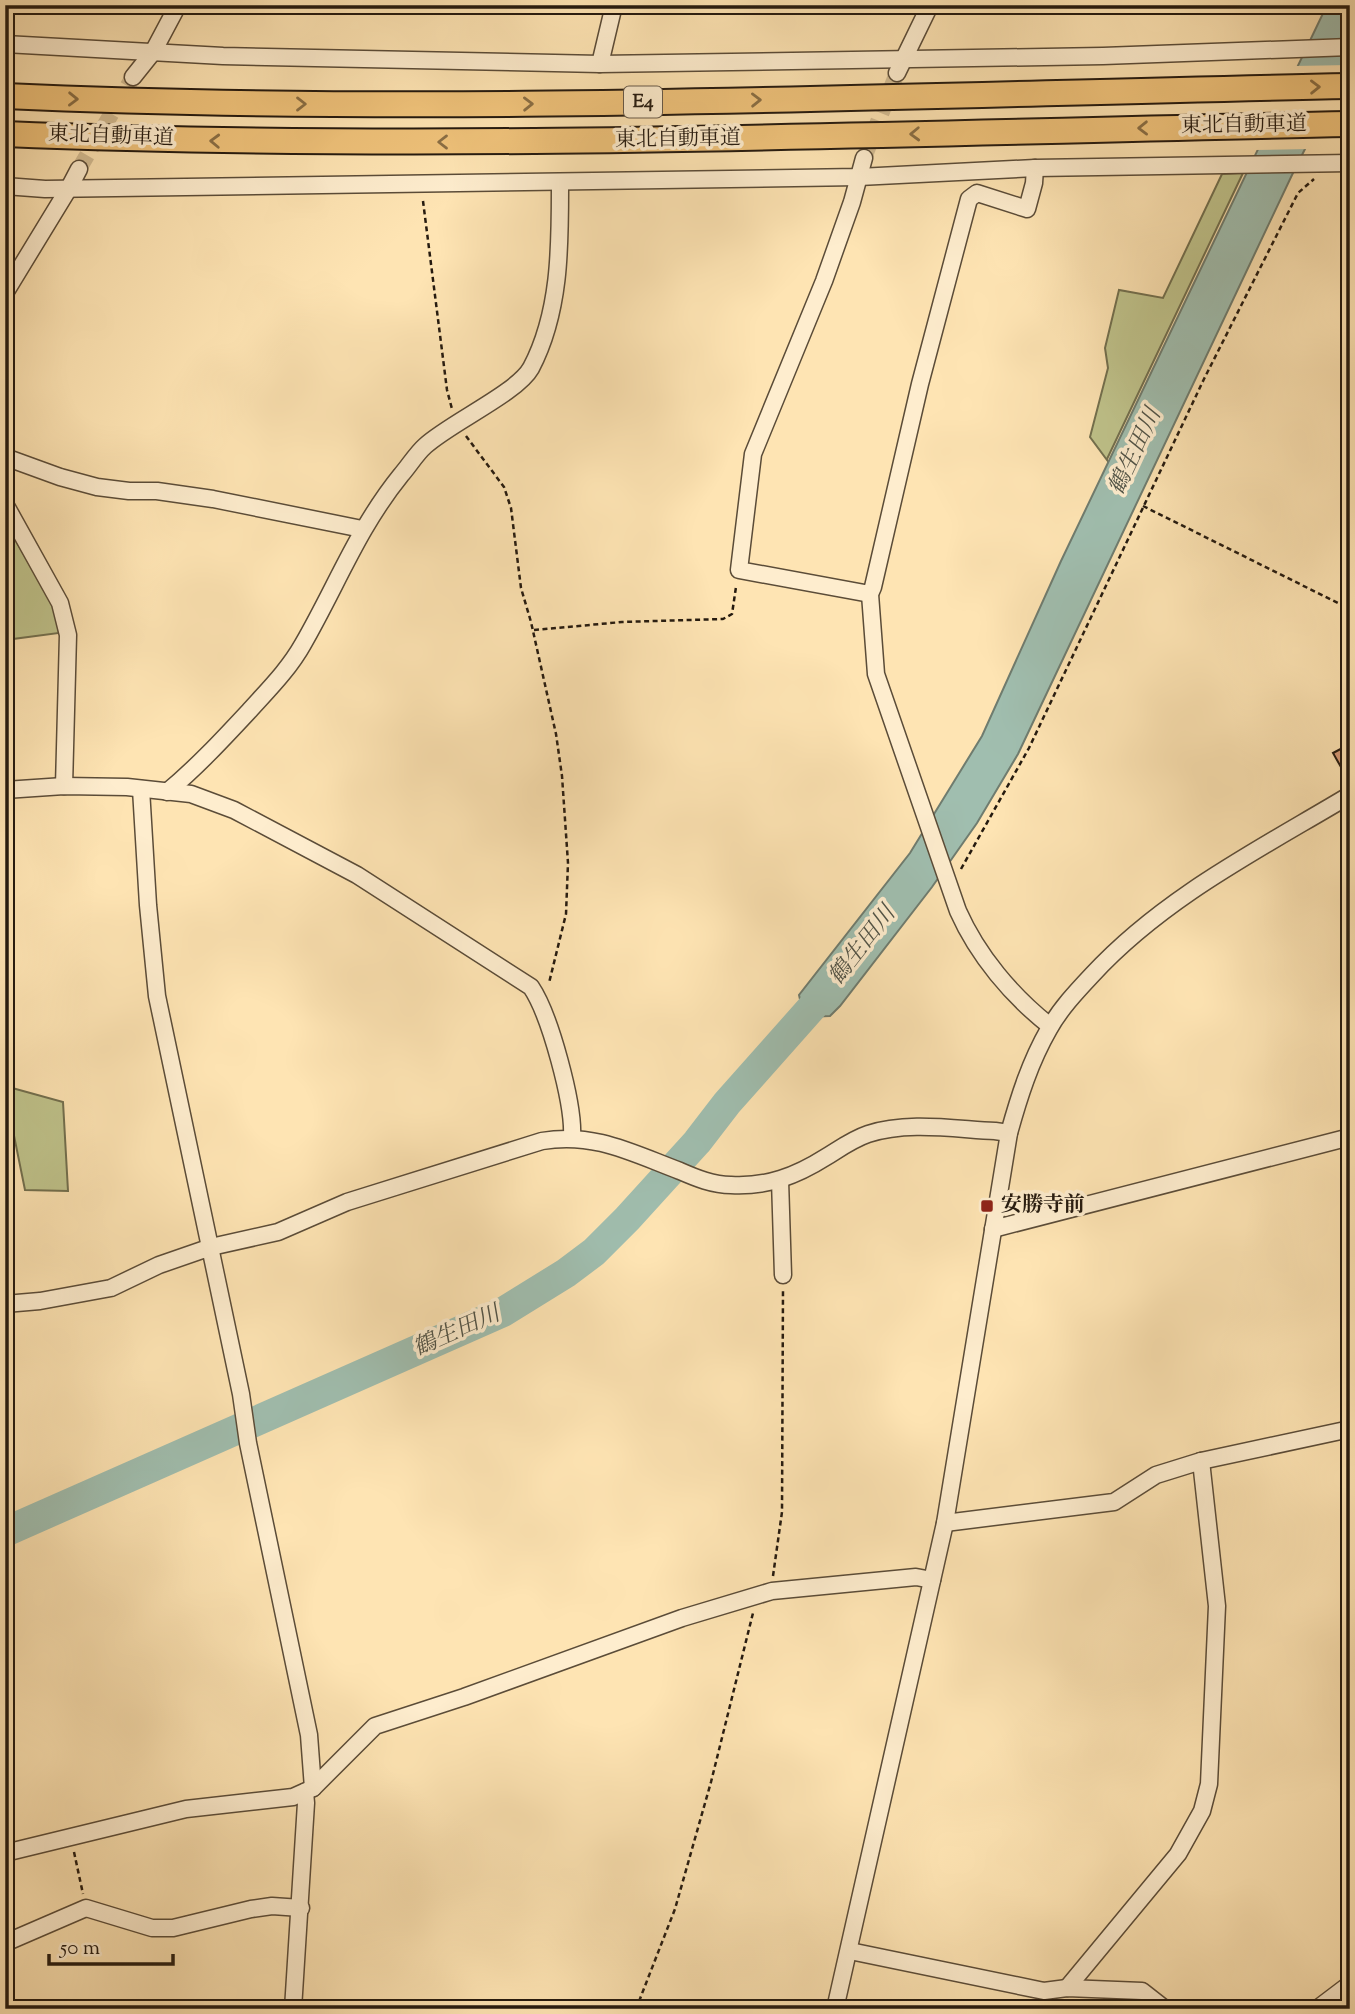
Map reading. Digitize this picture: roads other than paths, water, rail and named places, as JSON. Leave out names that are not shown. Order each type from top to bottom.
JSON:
[{"type":"highway","name":"東北自動車道","points":[[5,96],[248,103],[459,104],[1350,86]]},
{"type":"highway","name":"東北自動車道","points":[[5,134],[251,142],[650,141],[1350,124]]},
{"type":"street","points":[[133,77],[153,52],[178,5]]},
{"type":"street","points":[[600,64],[614,5]]},
{"type":"street","points":[[897,73],[930,5]]},
{"type":"street","points":[[5,44],[223,56],[600,64],[1128,56],[1350,47]]},
{"type":"street","points":[[864,158],[824,281],[753,454],[739,570],[870,594]]},
{"type":"street","points":[[5,186],[69,188],[859,177],[1035,168],[1350,163]]},
{"type":"street","points":[[1035,168],[1027,209],[977,193],[969,199],[920,384],[870,594],[876,674],[963,922],[976,946],[1013,991],[1050,1026]]},
{"type":"street","points":[[5,293],[79,169]]},
{"type":"street","points":[[167,792],[196,768],[282,675],[302,645],[362,529],[383,497],[424,447],[457,421],[518,384],[530,370],[557,285],[560,181]]},
{"type":"street","points":[[5,457],[97,487],[157,491],[213,499],[362,529]]},
{"type":"street","points":[[5,504],[60,603],[68,635],[64,786]]},
{"type":"street","points":[[5,790],[64,786],[191,794],[234,810],[356,875],[531,987],[546,1014],[572,1113],[572,1137]]},
{"type":"street","points":[[141,789],[157,996],[211,1247],[248,1443],[309,1735],[309,1790],[293,2009]]},
{"type":"street","points":[[835,2009],[945,1523],[1009,1133],[1019,1094],[1032,1061],[1050,1026],[1093,975],[1145,924],[1181,897],[1350,795]]},
{"type":"street","points":[[5,1304],[40,1301],[111,1288],[159,1265],[211,1247],[278,1231],[347,1202],[542,1141],[572,1137],[597,1141],[695,1177],[730,1185],[780,1181],[813,1165],[848,1143],[867,1134],[885,1130],[904,1127],[995,1130],[1009,1133]]},
{"type":"street","points":[[993,1229],[1350,1137]]},
{"type":"street","points":[[780,1181],[783,1275]]},
{"type":"street","points":[[945,1523],[1114,1502],[1156,1475],[1201,1461],[1350,1429]]},
{"type":"street","points":[[1067,1988],[1178,1854],[1202,1811],[1209,1784],[1217,1606],[1201,1461]]},
{"type":"street","points":[[5,1853],[186,1810],[275,1800],[309,1790],[375,1726],[464,1697],[681,1618],[766,1593],[916,1577],[932,1580]]},
{"type":"street","points":[[5,1943],[86,1908],[152,1928],[173,1928],[251,1909],[272,1906],[301,1908]]},
{"type":"street","points":[[850,1951],[1044,1991],[1067,1988],[1142,1991],[1165,2009]]},
{"type":"street","points":[[1317,2009],[1350,1984]]},
{"type":"water","points":[[1327,5],[1350,5],[1350,59],[1292,175],[1018,754],[977,823],[932,887],[840,1006],[830,1016],[804,1017],[799,995],[910,853],[982,736],[1061,561]]},
{"type":"waterway","name":"鶴生田川","points":[[5,1532],[503,1312],[566,1273],[594,1252],[627,1219],[830,987]]},
{"type":"tunnel","points":[[864,158],[897,73]]},
{"type":"tunnel","points":[[79,169],[133,77]]},
{"type":"place","name":"安勝寺前","points":[[987,1206]]}]
